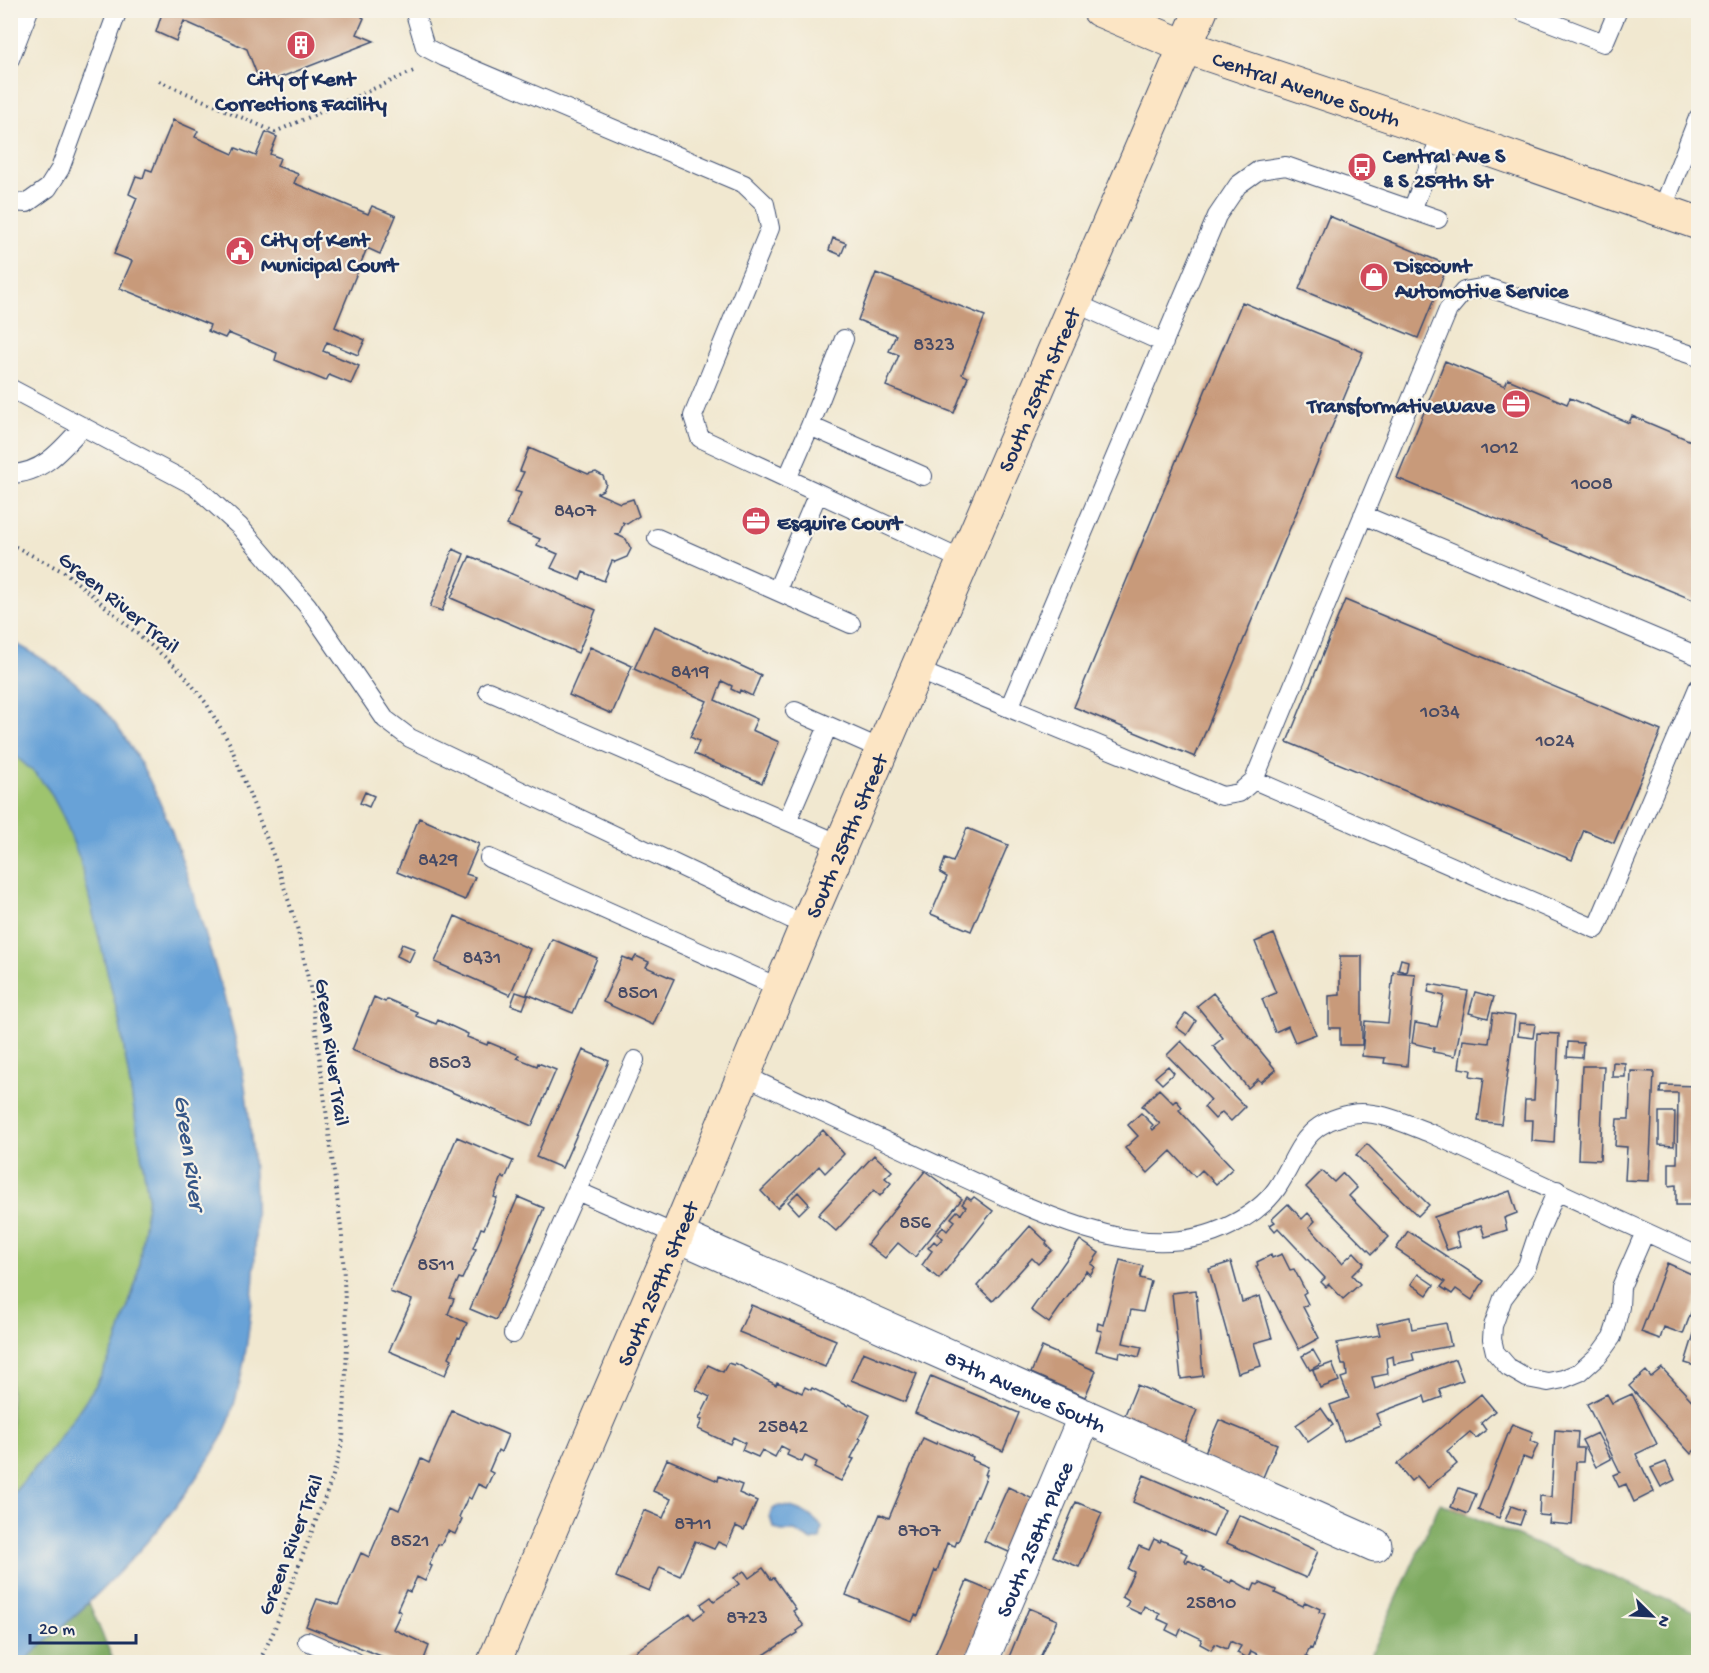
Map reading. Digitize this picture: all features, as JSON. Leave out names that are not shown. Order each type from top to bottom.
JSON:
[{"type":"street","name":"Central Avenue South","points":[[1099,10],[1186,47],[1442,133],[1698,223]]},
{"type":"street","name":"South 259th Street","points":[[494,1662],[677,1235],[806,926],[1201,10]]},
{"type":"street","name":"87th Avenue South","points":[[677,1235],[1375,1545]]},
{"type":"street","name":"South 258th Place","points":[[981,1662],[1085,1416]]},
{"type":"lane","points":[[10,59],[30,10]]},
{"type":"lane","points":[[10,202],[27,203],[48,188],[60,169],[118,10]]},
{"type":"lane","points":[[414,10],[425,47],[744,184],[765,204],[770,228],[693,416],[700,438],[964,561]]},
{"type":"lane","points":[[1521,11],[1604,43],[1618,10]]},
{"type":"lane","points":[[1662,210],[1698,118]]},
{"type":"lane","points":[[1412,210],[1442,133]]},
{"type":"lane","points":[[1009,708],[1217,216],[1238,185],[1258,170],[1286,166],[1438,219]]},
{"type":"lane","points":[[917,670],[1222,796],[1239,793],[1254,780],[1449,310],[1464,291],[1486,288],[1698,357]]},
{"type":"lane","points":[[1075,303],[1164,343]]},
{"type":"lane","points":[[787,479],[844,339]]},
{"type":"lane","points":[[10,388],[195,486],[240,527],[307,605],[385,719],[410,738],[806,926]]},
{"type":"lane","points":[[10,474],[19,474],[42,466],[59,452],[83,426]]},
{"type":"lane","points":[[810,426],[923,476]]},
{"type":"lane","points":[[777,590],[818,494]]},
{"type":"lane","points":[[1363,515],[1698,656]]},
{"type":"lane","points":[[657,538],[851,624]]},
{"type":"lane","points":[[1254,780],[1596,929],[1698,688]]},
{"type":"lane","points":[[488,691],[842,845]]},
{"type":"lane","points":[[795,711],[883,750]]},
{"type":"lane","points":[[787,821],[828,726]]},
{"type":"lane","points":[[489,858],[780,988]]},
{"type":"lane","points":[[513,1334],[635,1060]]},
{"type":"lane","points":[[743,1075],[1021,1204],[1120,1238],[1181,1241],[1209,1235],[1234,1224],[1254,1211],[1270,1196],[1281,1181],[1302,1142],[1312,1132],[1325,1124],[1352,1114],[1389,1119],[1430,1133],[1698,1256]]},
{"type":"lane","points":[[1557,1190],[1527,1266],[1503,1298],[1493,1326],[1492,1339],[1495,1352],[1508,1367],[1527,1378],[1548,1382],[1563,1379],[1580,1372],[1599,1355],[1612,1337],[1619,1317],[1621,1287],[1645,1232]]},
{"type":"lane","points":[[577,1191],[677,1235]]},
{"type":"lane","points":[[307,1641],[356,1662]]},
{"type":"path","points":[[159,81],[275,132],[444,57]]},
{"type":"path","name":"Green River Trail","points":[[10,544],[66,573],[181,671],[206,703],[230,744],[277,865],[297,927],[311,992],[342,1236],[347,1346],[343,1440],[332,1479],[273,1633],[259,1662]]},
{"type":"green space","points":[[11,752],[36,774],[49,790],[63,816],[81,860],[120,1024],[148,1196],[137,1279],[114,1349],[96,1385],[75,1416],[53,1447],[11,1496]]},
{"type":"green space","points":[[1440,1503],[1698,1613],[1698,1662],[1368,1662]]},
{"type":"green space","points":[[89,1603],[114,1662],[23,1662]]},
{"type":"water","name":"Green River","points":[[11,641],[68,677],[94,699],[131,747],[167,819],[194,895],[237,1044],[252,1142],[256,1226],[253,1282],[245,1354],[236,1398],[221,1438],[182,1499],[140,1549],[95,1596],[23,1662],[11,1662],[11,1496],[53,1447],[75,1416],[96,1385],[114,1349],[137,1279],[148,1196],[120,1024],[80,860],[63,816],[49,790],[36,774],[11,752]]},
{"type":"water","points":[[778,1506],[802,1511],[813,1518],[822,1527],[820,1539],[812,1541],[795,1531],[781,1531],[773,1527],[770,1516],[773,1509]]},
{"type":"building","name":"City of Kent Corrections Facility","points":[[163,10],[365,10],[357,34],[374,41],[261,85],[247,49],[184,21],[176,41],[156,32]]},
{"type":"building","name":"City of Kent Municipal Court","points":[[173,120],[198,131],[195,137],[233,154],[236,148],[256,156],[266,132],[277,137],[270,154],[280,158],[277,166],[298,174],[294,183],[368,214],[372,206],[396,216],[380,254],[367,248],[335,327],[365,340],[358,355],[327,342],[323,351],[359,366],[351,384],[329,375],[326,381],[275,360],[277,353],[228,333],[225,338],[208,331],[210,325],[120,288],[132,261],[114,254],[137,198],[129,194],[136,176],[143,178],[146,169],[152,171]]},
{"type":"building","name":"Discount Automotive Service","points":[[1329,216],[1448,265],[1418,338],[1299,289]]},
{"type":"building","points":[[833,238],[846,243],[841,255],[829,250]]},
{"type":"building","points":[[876,273],[985,316],[962,374],[968,377],[954,413],[886,386],[899,355],[889,351],[896,335],[858,320]]},
{"type":"building","points":[[1242,302],[1363,352],[1195,757],[1074,707]]},
{"type":"building","points":[[1445,361],[1505,386],[1508,379],[1567,404],[1570,398],[1629,423],[1632,416],[1691,441],[1694,434],[1698,436],[1698,602],[1397,478]]},
{"type":"building","points":[[529,448],[588,474],[596,472],[603,476],[606,484],[603,490],[597,493],[620,503],[633,499],[639,516],[627,524],[622,522],[624,523],[619,534],[615,534],[626,539],[631,549],[627,557],[612,561],[604,581],[583,572],[580,580],[551,568],[558,554],[537,545],[540,539],[507,525],[521,493],[515,491],[524,472],[520,471]]},
{"type":"building","points":[[453,549],[464,554],[442,611],[430,607]]},
{"type":"building","points":[[470,556],[596,610],[578,653],[451,598]]},
{"type":"building","points":[[1345,600],[1661,731],[1614,843],[1584,830],[1572,860],[1287,742]]},
{"type":"building","points":[[654,626],[761,675],[752,696],[740,690],[739,693],[731,689],[732,686],[722,681],[715,700],[757,719],[752,730],[779,742],[762,783],[694,754],[699,741],[690,737],[707,701],[634,669]]},
{"type":"building","points":[[590,647],[632,666],[612,714],[569,695]]},
{"type":"building","points":[[365,792],[374,796],[369,807],[360,803]]},
{"type":"building","points":[[419,818],[479,844],[466,874],[475,877],[465,900],[397,872]]},
{"type":"building","points":[[967,828],[1008,845],[971,931],[931,914],[947,877],[940,873],[945,859],[953,862]]},
{"type":"building","points":[[455,916],[530,949],[510,995],[435,962]]},
{"type":"building","points":[[1274,934],[1316,1034],[1295,1042],[1288,1026],[1275,1032],[1262,999],[1276,993],[1255,942]]},
{"type":"building","points":[[552,939],[597,958],[573,1013],[527,994]]},
{"type":"building","points":[[402,944],[415,949],[409,962],[397,956]]},
{"type":"building","points":[[636,956],[649,962],[646,967],[674,979],[653,1025],[603,1002],[623,957],[633,961]]},
{"type":"building","points":[[1340,956],[1362,956],[1362,1045],[1340,1045],[1340,1028],[1329,1028],[1329,996],[1340,995]]},
{"type":"building","points":[[1401,959],[1408,961],[1406,972],[1398,970]]},
{"type":"building","points":[[1393,972],[1415,974],[1407,1066],[1384,1063],[1385,1058],[1362,1056],[1365,1021],[1388,1023]]},
{"type":"building","points":[[1430,984],[1468,991],[1455,1056],[1433,1052],[1434,1048],[1412,1043],[1415,1023],[1437,1027],[1444,996],[1428,992]]},
{"type":"building","points":[[516,992],[528,996],[523,1009],[511,1005]]},
{"type":"building","points":[[1475,992],[1494,997],[1488,1018],[1469,1013]]},
{"type":"building","points":[[1213,993],[1276,1070],[1261,1082],[1258,1079],[1248,1088],[1213,1046],[1223,1038],[1197,1006]]},
{"type":"building","points":[[374,997],[385,1002],[387,999],[417,1012],[416,1016],[436,1024],[438,1020],[468,1034],[467,1037],[487,1045],[488,1042],[519,1055],[517,1058],[556,1070],[532,1126],[352,1050]]},
{"type":"building","points":[[1186,1013],[1196,1021],[1187,1035],[1176,1027]]},
{"type":"building","points":[[1493,1013],[1515,1016],[1501,1124],[1478,1121],[1484,1078],[1470,1076],[1471,1070],[1459,1068],[1463,1040],[1489,1043]]},
{"type":"building","points":[[1519,1023],[1535,1024],[1533,1038],[1518,1036]]},
{"type":"building","points":[[1537,1033],[1559,1034],[1554,1143],[1532,1141],[1533,1120],[1524,1120],[1525,1100],[1534,1100]]},
{"type":"building","points":[[1181,1041],[1245,1107],[1231,1121],[1222,1112],[1215,1119],[1204,1107],[1211,1100],[1167,1055]]},
{"type":"building","points":[[1568,1042],[1583,1043],[1582,1058],[1567,1057]]},
{"type":"building","points":[[583,1050],[609,1061],[562,1168],[536,1157]]},
{"type":"building","points":[[1613,1062],[1625,1063],[1625,1077],[1612,1077]]},
{"type":"building","points":[[1168,1066],[1174,1073],[1162,1084],[1155,1077]]},
{"type":"building","points":[[1582,1066],[1604,1066],[1600,1160],[1578,1159]]},
{"type":"building","points":[[1631,1071],[1654,1072],[1649,1181],[1625,1180],[1627,1147],[1615,1146],[1617,1119],[1629,1119]]},
{"type":"building","points":[[1661,1085],[1698,1086],[1698,1205],[1676,1205],[1676,1185],[1669,1186],[1669,1163],[1677,1163],[1678,1093],[1660,1093]]},
{"type":"building","points":[[1159,1089],[1173,1103],[1176,1100],[1182,1107],[1179,1110],[1233,1168],[1216,1184],[1202,1170],[1195,1177],[1171,1151],[1148,1173],[1125,1148],[1138,1136],[1128,1125],[1141,1113],[1153,1125],[1151,1127],[1153,1130],[1160,1124],[1142,1106]]},
{"type":"building","points":[[1659,1112],[1675,1112],[1674,1146],[1659,1145]]},
{"type":"building","points":[[823,1130],[844,1154],[825,1173],[819,1166],[777,1208],[761,1191]]},
{"type":"building","points":[[457,1137],[513,1161],[505,1179],[502,1177],[494,1197],[497,1198],[473,1248],[476,1249],[450,1298],[454,1299],[448,1314],[467,1323],[449,1357],[452,1359],[445,1375],[389,1351],[412,1300],[390,1292]]},
{"type":"building","points":[[1367,1144],[1429,1205],[1418,1216],[1356,1155]]},
{"type":"building","points":[[874,1155],[892,1171],[885,1178],[891,1183],[880,1196],[874,1190],[836,1231],[818,1215]]},
{"type":"building","points":[[925,1171],[962,1199],[915,1257],[898,1243],[885,1258],[867,1244]]},
{"type":"building","points":[[1322,1171],[1334,1182],[1343,1173],[1357,1188],[1349,1196],[1389,1237],[1372,1254],[1306,1187]]},
{"type":"building","points":[[1510,1191],[1517,1213],[1504,1218],[1507,1230],[1485,1237],[1481,1225],[1456,1233],[1460,1246],[1447,1250],[1434,1217]]},
{"type":"building","points":[[798,1192],[809,1204],[799,1214],[788,1202]]},
{"type":"building","points":[[518,1197],[544,1208],[496,1320],[470,1309]]},
{"type":"building","points":[[967,1197],[971,1200],[974,1197],[993,1211],[939,1279],[922,1265],[932,1251],[928,1248],[934,1241],[937,1244],[943,1238],[937,1234],[943,1227],[947,1231],[955,1221],[951,1218],[957,1211],[961,1214],[966,1207],[962,1204]]},
{"type":"building","points":[[1288,1204],[1302,1219],[1308,1213],[1315,1221],[1309,1227],[1342,1263],[1354,1252],[1364,1263],[1352,1275],[1360,1284],[1343,1299],[1329,1284],[1326,1287],[1321,1282],[1325,1278],[1278,1228],[1275,1231],[1270,1225],[1275,1222],[1272,1219]]},
{"type":"building","points":[[1030,1226],[1052,1250],[1038,1264],[1032,1258],[993,1301],[977,1286]]},
{"type":"building","points":[[1408,1231],[1484,1281],[1472,1300],[1456,1289],[1452,1294],[1441,1287],[1445,1282],[1396,1249]]},
{"type":"building","points":[[1080,1240],[1099,1253],[1091,1264],[1095,1267],[1090,1275],[1086,1271],[1049,1323],[1031,1310]]},
{"type":"building","points":[[1282,1254],[1290,1270],[1294,1269],[1306,1292],[1303,1294],[1308,1304],[1303,1307],[1319,1338],[1299,1349],[1256,1267],[1257,1262],[1271,1255],[1272,1258]]},
{"type":"building","points":[[1120,1260],[1143,1266],[1140,1278],[1151,1281],[1143,1312],[1131,1310],[1123,1343],[1142,1347],[1139,1357],[1120,1352],[1119,1357],[1096,1351],[1102,1331],[1097,1330],[1098,1323],[1103,1325]]},
{"type":"building","points":[[1231,1262],[1242,1302],[1260,1296],[1272,1338],[1254,1343],[1261,1366],[1238,1373],[1209,1269]]},
{"type":"building","points":[[1667,1263],[1698,1277],[1698,1294],[1683,1334],[1664,1327],[1660,1339],[1641,1332]]},
{"type":"building","points":[[1418,1274],[1434,1285],[1427,1295],[1411,1284]]},
{"type":"building","points":[[1196,1290],[1203,1376],[1181,1379],[1172,1293]]},
{"type":"building","points":[[751,1305],[836,1340],[825,1367],[739,1332]]},
{"type":"building","points":[[1410,1317],[1412,1329],[1446,1323],[1451,1346],[1412,1353],[1414,1360],[1394,1364],[1393,1356],[1386,1358],[1388,1374],[1372,1377],[1375,1389],[1455,1359],[1463,1380],[1439,1389],[1442,1397],[1426,1403],[1424,1396],[1376,1414],[1381,1426],[1344,1441],[1330,1405],[1349,1398],[1341,1378],[1347,1376],[1346,1365],[1342,1365],[1337,1343],[1380,1335],[1377,1324]]},
{"type":"building","points":[[1698,1321],[1698,1367],[1685,1363]]},
{"type":"building","points":[[1042,1347],[1096,1371],[1085,1397],[1031,1373]]},
{"type":"building","points":[[1313,1350],[1321,1364],[1310,1370],[1302,1356]]},
{"type":"building","points":[[863,1352],[917,1374],[905,1402],[851,1380]]},
{"type":"building","points":[[728,1363],[734,1365],[735,1363],[776,1385],[777,1382],[802,1393],[805,1387],[811,1390],[812,1388],[870,1415],[851,1458],[854,1459],[841,1481],[814,1468],[817,1462],[805,1456],[802,1462],[787,1455],[789,1450],[781,1446],[775,1457],[762,1450],[758,1457],[742,1450],[745,1443],[733,1437],[730,1444],[698,1429],[702,1420],[699,1419],[710,1397],[696,1390],[708,1365],[723,1372]]},
{"type":"building","points":[[1332,1363],[1339,1381],[1320,1388],[1313,1370]]},
{"type":"building","points":[[1662,1368],[1698,1407],[1698,1447],[1691,1454],[1629,1386],[1646,1371],[1651,1377]]},
{"type":"building","points":[[931,1376],[1019,1413],[1003,1451],[915,1413]]},
{"type":"building","points":[[1137,1385],[1197,1410],[1182,1447],[1122,1422]]},
{"type":"building","points":[[1481,1394],[1495,1411],[1481,1423],[1486,1430],[1476,1438],[1470,1432],[1447,1451],[1457,1464],[1428,1488],[1417,1476],[1411,1481],[1397,1464]]},
{"type":"building","points":[[1607,1394],[1612,1403],[1632,1394],[1657,1444],[1636,1454],[1654,1492],[1634,1502],[1626,1484],[1619,1487],[1613,1475],[1620,1472],[1587,1404]]},
{"type":"building","points":[[1321,1408],[1333,1425],[1308,1442],[1296,1425]]},
{"type":"building","points":[[452,1411],[508,1435],[501,1452],[498,1450],[489,1471],[493,1473],[486,1488],[478,1484],[471,1499],[468,1497],[459,1517],[462,1519],[455,1534],[448,1531],[441,1545],[438,1544],[425,1581],[417,1577],[410,1592],[406,1590],[397,1610],[401,1612],[393,1629],[429,1646],[423,1662],[396,1662],[306,1626],[317,1599],[338,1605],[361,1553],[369,1557],[391,1506],[399,1510],[421,1459],[429,1463]]},
{"type":"building","points":[[1219,1420],[1277,1444],[1261,1482],[1203,1457]]},
{"type":"building","points":[[1512,1424],[1533,1432],[1530,1441],[1538,1444],[1531,1460],[1523,1457],[1499,1518],[1478,1510]]},
{"type":"building","points":[[1555,1430],[1578,1432],[1577,1448],[1584,1448],[1583,1462],[1576,1462],[1572,1525],[1549,1523],[1550,1516],[1539,1515],[1540,1496],[1551,1497]]},
{"type":"building","points":[[1597,1433],[1611,1459],[1596,1467],[1582,1440]]},
{"type":"building","points":[[923,1438],[973,1457],[972,1460],[988,1467],[985,1475],[987,1475],[958,1542],[955,1546],[947,1543],[918,1616],[915,1615],[912,1622],[846,1595],[880,1514],[889,1518]]},
{"type":"building","points":[[667,1459],[718,1481],[719,1476],[742,1485],[739,1493],[757,1501],[744,1530],[736,1526],[727,1546],[718,1542],[714,1549],[695,1541],[680,1576],[660,1567],[649,1591],[616,1577],[644,1510],[663,1518],[671,1499],[653,1491]]},
{"type":"building","points":[[1666,1462],[1675,1480],[1661,1487],[1651,1468]]},
{"type":"building","points":[[1144,1475],[1225,1510],[1213,1537],[1133,1502]]},
{"type":"building","points":[[1008,1487],[1035,1500],[1011,1553],[984,1541]]},
{"type":"building","points":[[1459,1488],[1476,1494],[1468,1514],[1451,1507]]},
{"type":"building","points":[[1076,1502],[1102,1513],[1079,1567],[1053,1556]]},
{"type":"building","points":[[1511,1506],[1525,1511],[1520,1525],[1505,1521]]},
{"type":"building","points":[[1239,1515],[1318,1551],[1306,1578],[1227,1543]]},
{"type":"building","points":[[1154,1539],[1182,1549],[1181,1551],[1187,1554],[1184,1560],[1187,1563],[1188,1560],[1231,1583],[1233,1580],[1252,1591],[1255,1584],[1260,1583],[1303,1606],[1305,1602],[1320,1609],[1319,1612],[1325,1614],[1312,1649],[1310,1648],[1306,1656],[1308,1658],[1306,1662],[1273,1662],[1251,1651],[1248,1658],[1237,1653],[1241,1646],[1230,1641],[1227,1649],[1215,1644],[1211,1650],[1200,1644],[1202,1639],[1181,1629],[1178,1636],[1166,1630],[1169,1624],[1158,1619],[1160,1614],[1144,1606],[1141,1614],[1126,1607],[1129,1601],[1122,1597],[1134,1572],[1128,1569],[1139,1546],[1149,1550]]},
{"type":"building","points":[[763,1568],[771,1579],[774,1578],[796,1609],[793,1611],[804,1626],[797,1631],[798,1633],[759,1658],[760,1662],[620,1662],[690,1613],[694,1619],[705,1611],[701,1604],[711,1597],[714,1601],[739,1584],[734,1578],[744,1571],[749,1578]]},
{"type":"building","points":[[967,1581],[995,1593],[965,1662],[932,1662]]},
{"type":"building","points":[[1029,1608],[1057,1620],[1038,1662],[1007,1662]]},
{"type":"building","points":[[805,1656],[810,1662],[796,1662]]},
{"type":"place","name":"City of Kent Corrections Facility","points":[[301,45]]},
{"type":"place","name":"Central Ave S & S 259th St","points":[[1362,167]]},
{"type":"place","name":"City of Kent Municipal Court","points":[[240,251]]},
{"type":"place","name":"Discount Automotive Service","points":[[1374,277]]},
{"type":"place","name":"TransformativeWave","points":[[1516,404]]},
{"type":"place","name":"Esquire Court","points":[[756,521]]}]
